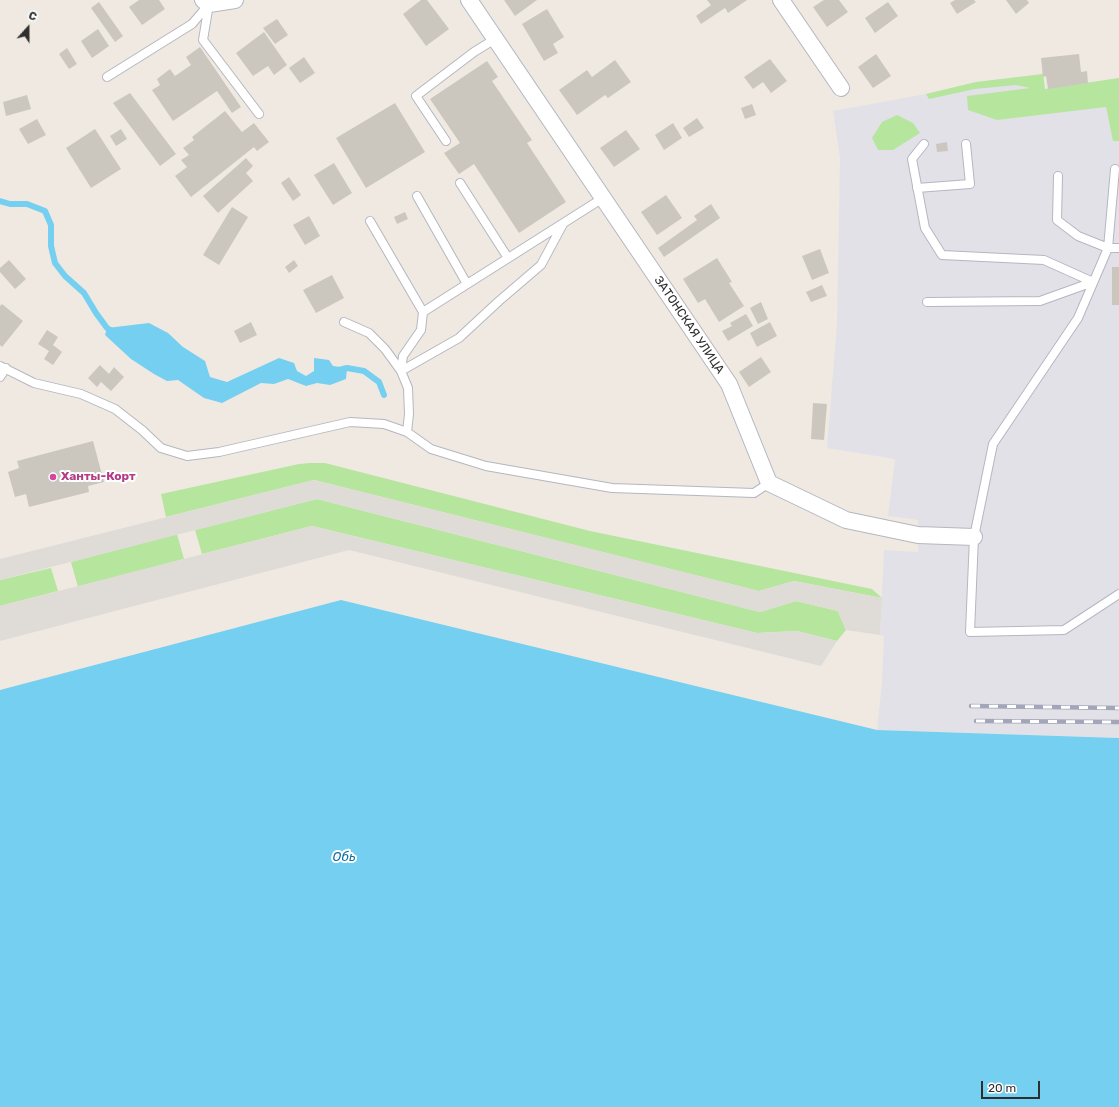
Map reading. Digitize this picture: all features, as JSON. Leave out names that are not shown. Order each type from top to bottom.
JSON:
[{"type":"street","points":[[206,2],[236,0]]},
{"type":"street","name":"ЗАТОНСКАЯ УЛИЦА","points":[[469,0],[729,384],[769,483]]},
{"type":"street","points":[[781,0],[841,88]]},
{"type":"street","points":[[769,483],[846,520],[918,535],[974,537]]},
{"type":"lane","points":[[107,77],[192,24],[206,2]]},
{"type":"lane","points":[[206,2],[203,40],[259,114]]},
{"type":"lane","points":[[446,141],[416,96],[474,52],[495,39]]},
{"type":"lane","points":[[924,144],[912,159],[925,228],[942,255],[1044,260],[1093,282]]},
{"type":"lane","points":[[917,188],[970,184],[966,144]]},
{"type":"lane","points":[[1115,169],[1108,248],[1078,318],[993,444],[974,537],[970,632],[1064,630],[1119,594]]},
{"type":"lane","points":[[1058,176],[1057,220],[1078,236],[1108,248],[1119,248]]},
{"type":"lane","points":[[460,183],[508,258]]},
{"type":"lane","points":[[417,196],[467,284]]},
{"type":"lane","points":[[424,312],[603,198]]},
{"type":"lane","points":[[370,221],[424,312],[421,330],[403,356],[401,371]]},
{"type":"lane","points":[[401,371],[459,338],[499,300],[541,265],[563,224]]},
{"type":"lane","points":[[928,302],[1040,302],[1093,282]]},
{"type":"lane","points":[[344,322],[369,333],[385,348],[401,371],[408,388],[409,414],[407,432]]},
{"type":"lane","points":[[0,377],[3,367],[34,383],[81,394],[115,409],[142,430],[161,448],[187,456],[219,452],[350,422],[384,424],[407,432],[431,449],[486,466],[612,488],[754,492],[769,483]]},
{"type":"shaded area","points":[[1043,74],[1045,89],[1119,78],[1119,738],[877,730],[882,682],[884,636],[880,635],[884,550],[918,552],[918,520],[888,516],[895,459],[827,448],[837,323],[840,158],[833,111],[926,94],[976,82]]},
{"type":"shaded area","points":[[314,480],[759,591],[794,581],[882,598],[880,635],[846,630],[838,611],[796,601],[760,612],[317,499],[0,580],[0,559]]},
{"type":"shaded area","points":[[312,526],[757,633],[797,631],[837,641],[821,666],[349,550],[0,641],[0,606]]},
{"type":"green space","points":[[1043,74],[1045,89],[1119,78],[1119,141],[1113,141],[1106,107],[997,120],[968,110],[967,96],[1030,88],[1016,85],[975,89],[929,99],[926,94],[976,82]]},
{"type":"green space","points":[[897,115],[913,123],[920,133],[893,150],[878,150],[872,138],[882,122]]},
{"type":"green space","points":[[325,463],[590,531],[872,589],[882,598],[794,581],[759,591],[314,480],[166,517],[161,494],[299,464]]},
{"type":"green space","points":[[317,499],[760,612],[796,601],[838,611],[846,630],[837,641],[797,631],[757,633],[312,526],[202,554],[195,530]]},
{"type":"green space","points":[[177,534],[184,559],[78,587],[71,562]]},
{"type":"green space","points":[[51,568],[58,591],[0,606],[0,580]]},
{"type":"water","points":[[149,323],[168,333],[183,347],[205,361],[210,377],[227,382],[279,358],[294,363],[297,371],[306,376],[314,371],[314,358],[329,360],[333,366],[347,368],[346,379],[330,385],[317,383],[306,386],[288,379],[274,384],[261,383],[222,403],[204,398],[178,380],[167,381],[154,374],[131,359],[105,335],[107,328]]},
{"type":"water","name":"Обь","points":[[341,600],[877,730],[1119,738],[1119,1107],[0,1107],[0,690]]},
{"type":"building","points":[[139,0],[159,0],[165,9],[142,25],[129,7]]},
{"type":"building","points":[[421,0],[427,0],[449,29],[426,46],[403,14]]},
{"type":"building","points":[[504,0],[537,0],[515,16]]},
{"type":"building","points":[[707,0],[747,0],[728,13],[725,8],[701,24],[696,16],[711,5]]},
{"type":"building","points":[[824,0],[839,0],[848,12],[827,27],[813,7]]},
{"type":"building","points":[[955,0],[974,0],[976,2],[957,14],[950,3]]},
{"type":"building","points":[[1006,0],[1027,0],[1029,3],[1016,14]]},
{"type":"building","points":[[99,2],[123,36],[115,42],[91,8]]},
{"type":"building","points":[[888,2],[898,16],[875,33],[865,18]]},
{"type":"building","points":[[547,9],[564,37],[553,44],[558,53],[544,61],[522,24]]},
{"type":"building","points":[[277,19],[288,35],[275,44],[263,28]]},
{"type":"building","points":[[98,29],[109,46],[92,58],[81,41]]},
{"type":"building","points":[[264,32],[287,65],[274,75],[268,66],[253,76],[236,53]]},
{"type":"building","points":[[200,47],[241,107],[232,113],[217,91],[173,121],[152,90],[160,85],[157,79],[170,69],[175,76],[191,65],[186,57]]},
{"type":"building","points":[[67,48],[77,64],[69,69],[59,54]]},
{"type":"building","points":[[876,54],[891,76],[873,88],[858,67]]},
{"type":"building","points":[[1079,54],[1081,72],[1087,71],[1088,83],[1048,89],[1046,76],[1043,77],[1041,58]]},
{"type":"building","points":[[304,57],[315,73],[300,83],[289,68]]},
{"type":"building","points":[[770,59],[787,81],[771,93],[763,82],[753,89],[744,77]]},
{"type":"building","points":[[615,60],[631,82],[608,98],[605,95],[577,115],[559,90],[587,70],[592,77]]},
{"type":"building","points":[[487,61],[498,77],[492,81],[532,140],[527,143],[566,202],[519,233],[474,164],[459,174],[444,153],[460,143],[430,99]]},
{"type":"building","points":[[130,93],[176,154],[160,166],[113,103]]},
{"type":"building","points":[[27,95],[31,109],[6,116],[3,102]]},
{"type":"building","points":[[395,103],[425,152],[366,188],[336,138]]},
{"type":"building","points":[[752,104],[756,115],[745,119],[741,108]]},
{"type":"building","points":[[225,111],[242,132],[254,123],[269,142],[257,151],[254,147],[191,197],[175,176],[187,167],[181,160],[189,155],[183,148],[194,140],[192,137]]},
{"type":"building","points":[[697,118],[704,128],[689,137],[683,128]]},
{"type":"building","points":[[37,119],[46,135],[28,144],[19,129]]},
{"type":"building","points":[[673,123],[682,138],[664,150],[655,135]]},
{"type":"building","points":[[95,129],[121,169],[91,188],[66,148]]},
{"type":"building","points":[[121,129],[127,139],[116,146],[110,136]]},
{"type":"building","points":[[626,130],[640,149],[614,167],[600,148]]},
{"type":"building","points":[[947,142],[948,151],[937,152],[936,144]]},
{"type":"building","points":[[246,158],[253,166],[246,173],[253,181],[218,213],[203,196]]},
{"type":"building","points":[[334,163],[352,193],[333,205],[314,175]]},
{"type":"building","points":[[289,177],[301,195],[293,201],[281,183]]},
{"type":"building","points":[[666,195],[682,218],[657,235],[641,212]]},
{"type":"building","points":[[711,204],[720,218],[664,257],[658,248],[697,220],[694,216]]},
{"type":"building","points":[[232,207],[248,217],[219,265],[203,255]]},
{"type":"building","points":[[405,212],[408,219],[397,224],[394,217]]},
{"type":"building","points":[[309,216],[320,236],[305,245],[293,225]]},
{"type":"building","points":[[820,249],[829,273],[812,280],[802,256]]},
{"type":"building","points":[[717,258],[732,282],[729,283],[744,306],[719,322],[705,299],[698,303],[683,279]]},
{"type":"building","points":[[9,260],[26,279],[15,289],[0,272],[0,268]]},
{"type":"building","points":[[294,260],[298,266],[289,273],[285,267]]},
{"type":"building","points":[[1112,267],[1119,267],[1119,305],[1112,305]]},
{"type":"building","points":[[332,275],[344,298],[316,313],[303,290]]},
{"type":"building","points":[[822,285],[827,296],[811,302],[806,292]]},
{"type":"building","points":[[761,302],[768,319],[758,324],[750,308]]},
{"type":"building","points":[[2,304],[23,321],[2,347],[0,345],[0,306]]},
{"type":"building","points":[[746,314],[753,326],[728,341],[722,331],[732,326],[730,323]]},
{"type":"building","points":[[251,322],[257,335],[240,343],[234,331]]},
{"type":"building","points":[[770,322],[777,336],[757,347],[750,333]]},
{"type":"building","points":[[47,330],[58,337],[53,345],[62,352],[53,365],[44,359],[49,351],[38,344]]},
{"type":"building","points":[[761,357],[771,372],[749,387],[739,372]]},
{"type":"building","points":[[100,365],[109,374],[114,367],[124,377],[111,391],[101,382],[97,387],[88,378]]},
{"type":"building","points":[[813,403],[827,404],[824,440],[811,439]]},
{"type":"building","name":"Ханты-Корт","points":[[93,441],[104,482],[88,486],[89,492],[29,507],[26,494],[15,497],[8,472],[19,468],[17,461]]},
{"type":"waterway","points":[[0,201],[10,204],[27,204],[45,211],[51,225],[51,246],[55,263],[65,276],[84,293],[107,328],[112,331]]},
{"type":"waterway","points":[[339,370],[347,368],[364,371],[379,382],[384,395]]},
{"type":"railway","points":[[971,706],[1119,708]]},
{"type":"railway","points":[[976,721],[1119,722]]},
{"type":"place","name":"Ханты-Корт","points":[[53,477]]}]
